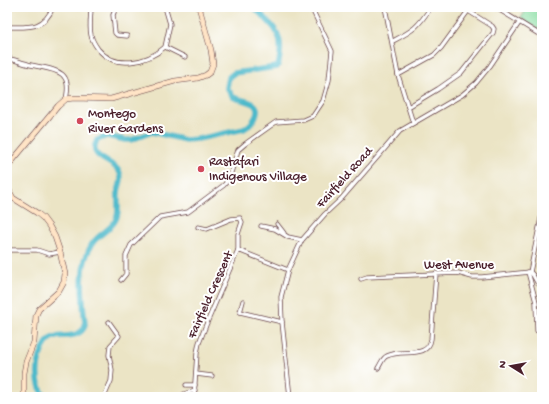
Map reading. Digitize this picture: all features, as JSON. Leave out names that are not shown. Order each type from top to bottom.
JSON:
[{"type":"main road","points":[[7,169],[58,106],[66,99],[111,99],[176,81],[198,78],[210,72],[213,64],[211,50],[199,7]]},
{"type":"main road","points":[[7,187],[13,198],[43,218],[55,237],[65,274],[64,282],[60,291],[39,309],[36,315],[34,342],[26,362],[24,373],[24,397]]},
{"type":"street","points":[[7,28],[32,27],[39,25],[46,20],[53,7]]},
{"type":"street","points":[[91,7],[91,35],[99,49],[111,60],[123,62],[135,61],[147,57],[165,47],[170,24],[165,7]]},
{"type":"street","points":[[116,7],[113,15],[116,33],[120,36],[127,36]]},
{"type":"street","points":[[121,280],[126,274],[126,256],[131,245],[160,217],[188,212],[227,182],[238,150],[245,144],[276,122],[304,120],[313,116],[323,101],[329,80],[332,51],[311,7]]},
{"type":"street","points":[[385,7],[393,41],[398,75],[413,123]]},
{"type":"street","points":[[393,41],[419,25],[431,7]]},
{"type":"street","points":[[408,107],[462,73],[493,33],[494,29],[492,26],[462,7]]},
{"type":"street","points":[[495,7],[542,36]]},
{"type":"street","points":[[398,75],[434,55],[468,11]]},
{"type":"street","name":"Fairfield Road","points":[[290,397],[282,322],[281,296],[288,270],[302,240],[325,214],[342,198],[400,131],[462,95],[476,83],[490,66],[519,23]]},
{"type":"street","points":[[165,47],[185,57]]},
{"type":"street","points":[[7,58],[58,71],[65,77],[68,84],[66,99]]},
{"type":"street","points":[[198,227],[207,229],[231,219],[240,218],[242,222],[238,234],[238,250]]},
{"type":"street","points":[[537,331],[536,302],[529,272],[541,218]]},
{"type":"street","points":[[277,224],[285,234]]},
{"type":"street","points":[[261,226],[275,229],[288,237],[302,240]]},
{"type":"street","points":[[7,250],[37,250],[49,254],[60,252]]},
{"type":"street","name":"Fairfield Crescent","points":[[194,397],[197,353],[201,337],[238,250],[288,270]]},
{"type":"street","points":[[529,272],[532,273],[537,284],[542,286]]},
{"type":"street","name":"West Avenue","points":[[361,279],[367,277],[436,273],[460,273],[472,277],[482,277],[529,272]]},
{"type":"street","points":[[378,368],[388,355],[423,351],[429,347],[431,339],[436,273]]},
{"type":"street","points":[[243,301],[240,312],[282,322]]},
{"type":"street","points":[[104,397],[111,380],[112,370],[109,355],[110,346],[119,336],[109,322]]},
{"type":"street","points":[[196,374],[212,376]]},
{"type":"street","points":[[186,385],[195,384]]},
{"type":"street","points":[[184,394],[194,390]]},
{"type":"green space","points":[[528,7],[542,7],[542,32],[521,18]]},
{"type":"waterway","points":[[46,397],[39,383],[38,375],[38,366],[43,350],[52,337],[72,336],[83,329],[85,325],[82,294],[84,263],[92,244],[115,222],[118,214],[118,191],[121,183],[120,172],[96,153],[95,147],[97,140],[107,136],[131,140],[152,132],[185,140],[198,139],[244,129],[247,127],[256,117],[257,109],[252,103],[233,97],[227,87],[229,77],[234,73],[277,67],[280,55],[280,46],[277,33],[270,23],[254,7]]},
{"type":"place","name":"Montego River Gardens","points":[[80,121]]},
{"type":"place","name":"Rastafari Indigenous Village","points":[[201,169]]}]
